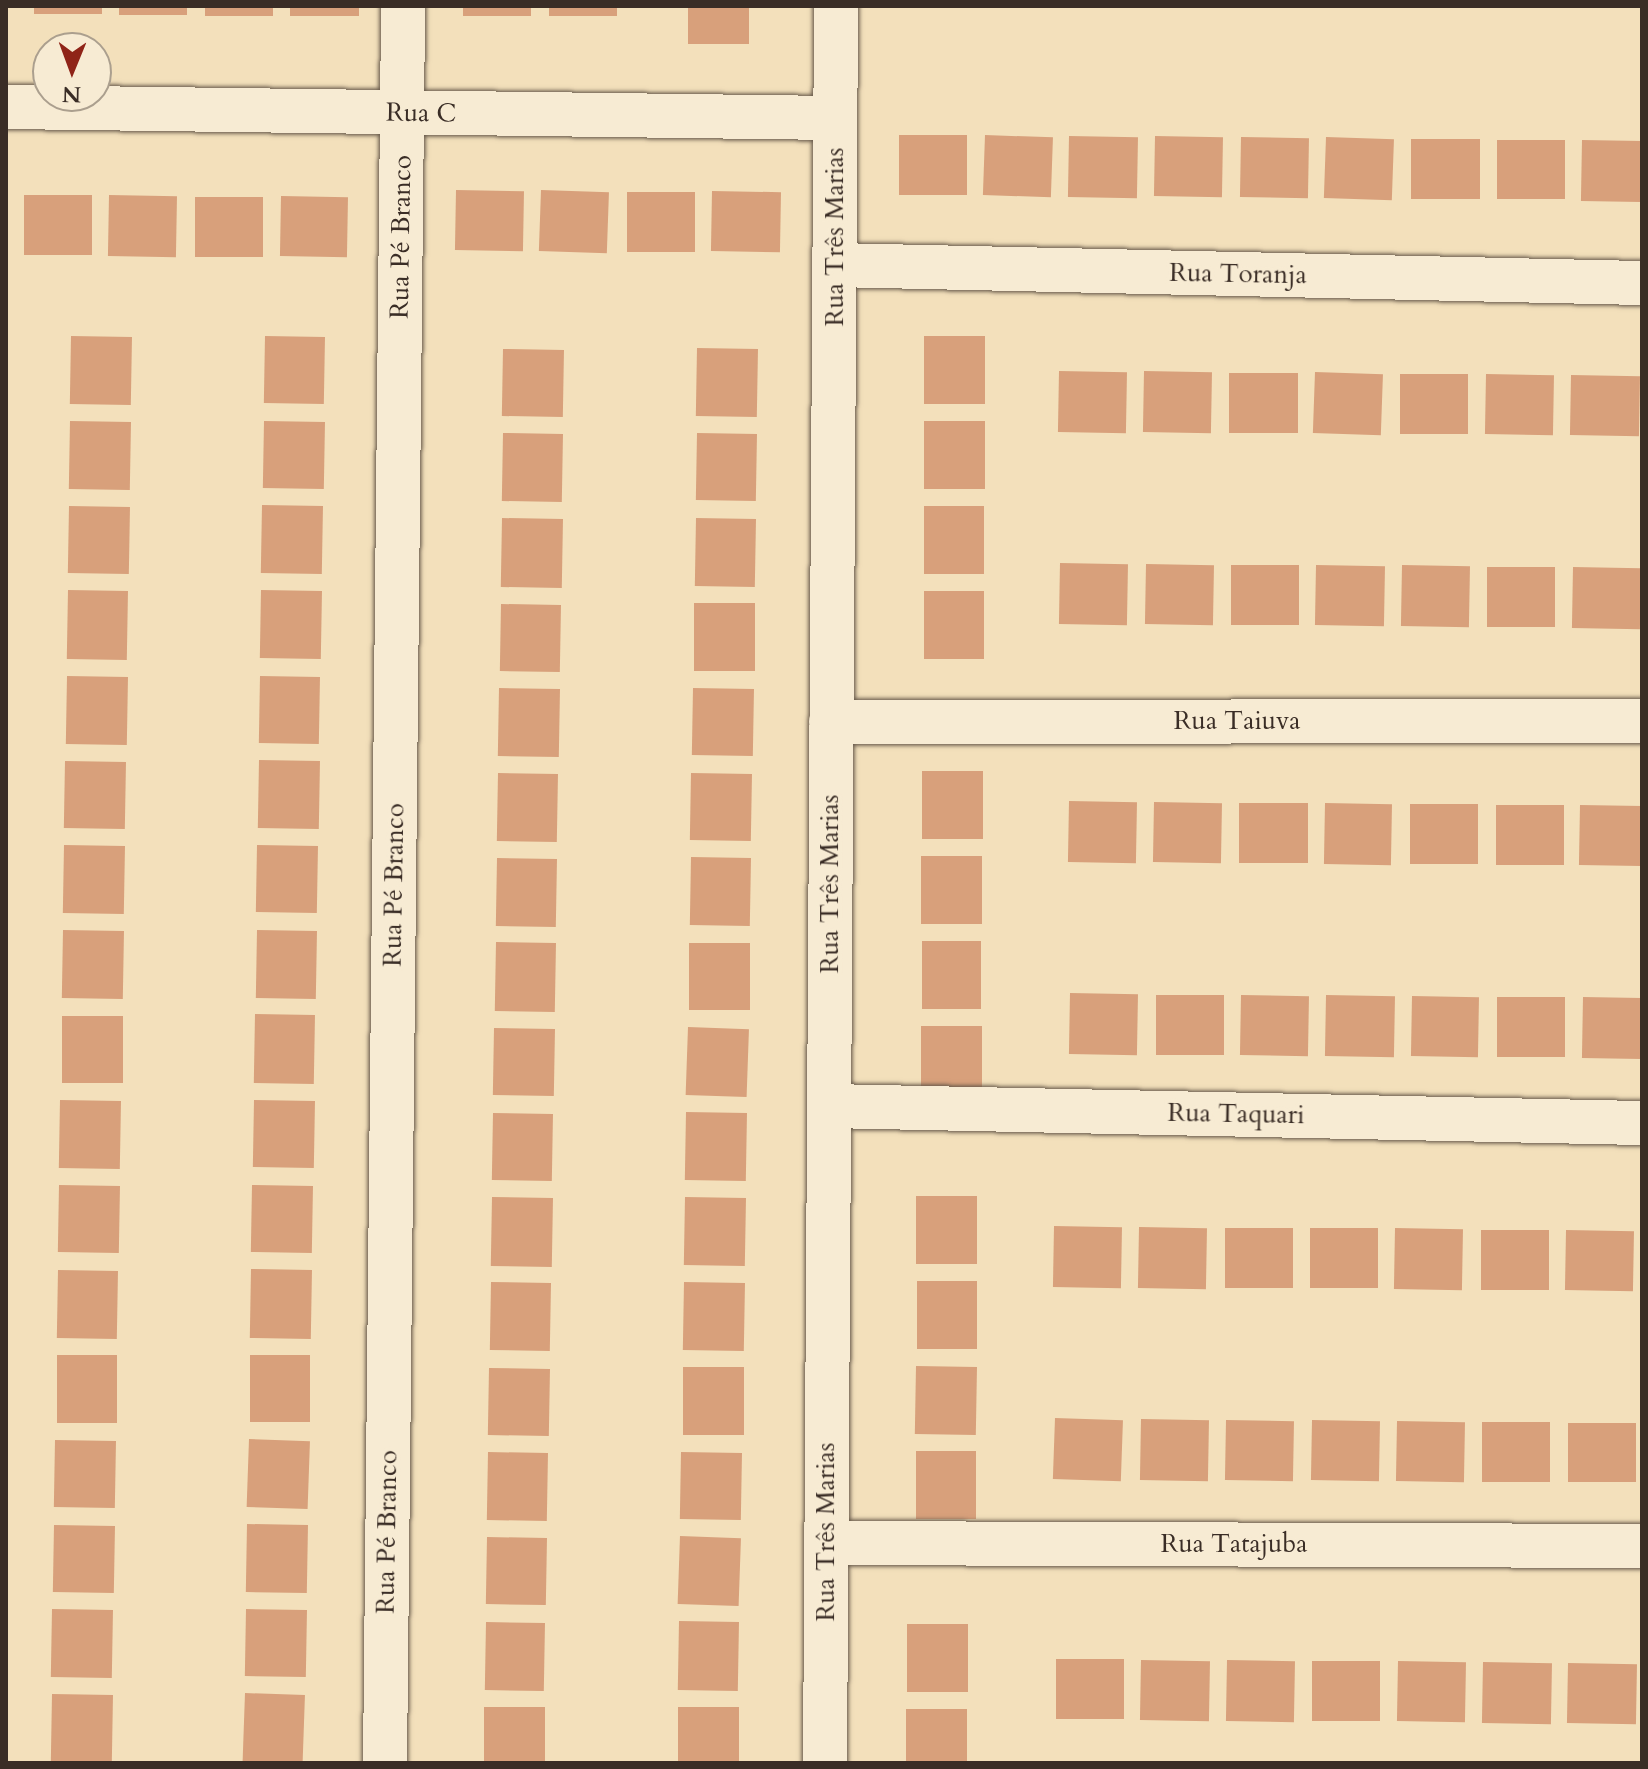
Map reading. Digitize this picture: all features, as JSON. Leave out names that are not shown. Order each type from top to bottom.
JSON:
[{"type":"street","name":"Rua Pé Branco","points":[[385,1763],[403,6]]},
{"type":"street","name":"Rua Três Marias","points":[[825,1763],[836,6]]},
{"type":"street","name":"Rua C","points":[[6,107],[835,118]]},
{"type":"street","name":"Rua Toranja","points":[[835,265],[1642,283]]},
{"type":"street","name":"Rua Taiuva","points":[[831,722],[1642,721]]},
{"type":"street","name":"Rua Taquari","points":[[829,1106],[1642,1123]]},
{"type":"street","name":"Rua Tatajuba","points":[[826,1543],[1642,1546]]},
{"type":"building","points":[[34,6],[102,6],[102,14],[34,14]]},
{"type":"building","points":[[119,6],[187,6],[187,15],[119,15]]},
{"type":"building","points":[[205,6],[273,6],[273,16],[205,16]]},
{"type":"building","points":[[290,6],[359,6],[359,16],[290,16]]},
{"type":"building","points":[[463,6],[531,6],[531,16],[463,16]]},
{"type":"building","points":[[549,6],[617,6],[617,16],[549,16]]},
{"type":"building","points":[[688,6],[749,6],[749,44],[688,44]]},
{"type":"building","points":[[899,135],[967,135],[967,195],[899,195]]},
{"type":"building","points":[[985,135],[1053,137],[1051,197],[983,195]]},
{"type":"building","points":[[1069,136],[1138,137],[1137,198],[1068,197]]},
{"type":"building","points":[[1155,136],[1223,137],[1222,197],[1154,196]]},
{"type":"building","points":[[1241,137],[1309,138],[1308,198],[1240,197]]},
{"type":"building","points":[[1326,137],[1394,139],[1392,200],[1324,198]]},
{"type":"building","points":[[1411,139],[1480,139],[1480,199],[1411,199]]},
{"type":"building","points":[[1497,140],[1565,140],[1565,199],[1497,199]]},
{"type":"building","points":[[1582,140],[1642,141],[1641,202],[1581,201]]},
{"type":"building","points":[[456,190],[524,191],[523,251],[455,250]]},
{"type":"building","points":[[541,190],[609,192],[607,253],[539,251]]},
{"type":"building","points":[[712,191],[781,192],[780,252],[711,251]]},
{"type":"building","points":[[627,192],[695,192],[695,252],[627,252]]},
{"type":"building","points":[[24,195],[92,195],[92,255],[24,255]]},
{"type":"building","points":[[109,195],[177,196],[176,257],[108,256]]},
{"type":"building","points":[[281,196],[348,197],[347,257],[280,256]]},
{"type":"building","points":[[195,197],[263,197],[263,257],[195,257]]},
{"type":"building","points":[[71,336],[132,337],[131,405],[70,404]]},
{"type":"building","points":[[265,336],[325,337],[324,404],[264,403]]},
{"type":"building","points":[[924,336],[985,336],[985,404],[924,404]]},
{"type":"building","points":[[697,348],[758,349],[757,417],[696,416]]},
{"type":"building","points":[[503,349],[564,350],[563,417],[502,416]]},
{"type":"building","points":[[1059,371],[1127,372],[1126,433],[1058,432]]},
{"type":"building","points":[[1144,371],[1212,372],[1211,433],[1143,432]]},
{"type":"building","points":[[1315,372],[1383,374],[1381,435],[1313,433]]},
{"type":"building","points":[[1229,373],[1298,373],[1298,433],[1229,433]]},
{"type":"building","points":[[1400,374],[1468,374],[1468,434],[1400,434]]},
{"type":"building","points":[[1486,374],[1554,375],[1553,435],[1485,434]]},
{"type":"building","points":[[1571,375],[1640,376],[1639,436],[1570,435]]},
{"type":"building","points":[[70,421],[131,422],[130,490],[69,489]]},
{"type":"building","points":[[264,421],[325,422],[324,489],[263,488]]},
{"type":"building","points":[[924,421],[985,421],[985,489],[924,489]]},
{"type":"building","points":[[503,433],[563,434],[562,502],[502,501]]},
{"type":"building","points":[[697,433],[757,434],[756,501],[696,500]]},
{"type":"building","points":[[262,505],[323,506],[322,574],[261,573]]},
{"type":"building","points":[[69,506],[130,507],[129,574],[68,573]]},
{"type":"building","points":[[924,506],[984,506],[984,574],[924,574]]},
{"type":"building","points":[[502,518],[563,519],[562,588],[501,587]]},
{"type":"building","points":[[696,518],[756,519],[755,587],[695,586]]},
{"type":"building","points":[[1060,563],[1128,564],[1127,625],[1059,624]]},
{"type":"building","points":[[1146,564],[1214,565],[1213,625],[1145,624]]},
{"type":"building","points":[[1231,565],[1299,565],[1299,625],[1231,625]]},
{"type":"building","points":[[1316,565],[1385,566],[1384,626],[1315,625]]},
{"type":"building","points":[[1402,565],[1470,566],[1469,627],[1401,626]]},
{"type":"building","points":[[1487,567],[1555,567],[1555,627],[1487,627]]},
{"type":"building","points":[[1573,567],[1641,568],[1640,629],[1572,628]]},
{"type":"building","points":[[68,590],[128,591],[127,660],[67,659]]},
{"type":"building","points":[[261,590],[322,591],[321,659],[260,658]]},
{"type":"building","points":[[924,591],[984,591],[984,659],[924,659]]},
{"type":"building","points":[[694,603],[755,603],[755,671],[694,671]]},
{"type":"building","points":[[501,604],[561,605],[560,672],[500,671]]},
{"type":"building","points":[[67,676],[128,677],[127,745],[66,744]]},
{"type":"building","points":[[260,676],[320,677],[319,744],[259,743]]},
{"type":"building","points":[[499,688],[560,689],[559,757],[498,756]]},
{"type":"building","points":[[693,688],[754,689],[753,756],[692,755]]},
{"type":"building","points":[[259,760],[320,761],[319,829],[258,828]]},
{"type":"building","points":[[65,761],[126,762],[125,829],[64,828]]},
{"type":"building","points":[[922,771],[983,771],[983,839],[922,839]]},
{"type":"building","points":[[498,773],[558,774],[557,842],[497,841]]},
{"type":"building","points":[[691,773],[752,774],[751,841],[690,840]]},
{"type":"building","points":[[1069,801],[1137,802],[1136,863],[1068,862]]},
{"type":"building","points":[[1154,802],[1222,803],[1221,863],[1153,862]]},
{"type":"building","points":[[1239,803],[1308,803],[1308,863],[1239,863]]},
{"type":"building","points":[[1325,803],[1392,804],[1391,865],[1324,864]]},
{"type":"building","points":[[1410,804],[1478,804],[1478,864],[1410,864]]},
{"type":"building","points":[[1496,805],[1564,805],[1564,865],[1496,865]]},
{"type":"building","points":[[1580,805],[1642,806],[1641,866],[1579,865]]},
{"type":"building","points":[[64,845],[125,846],[124,914],[63,913]]},
{"type":"building","points":[[257,845],[318,846],[317,913],[256,912]]},
{"type":"building","points":[[921,856],[982,856],[982,924],[921,924]]},
{"type":"building","points":[[691,857],[751,858],[750,926],[690,925]]},
{"type":"building","points":[[497,858],[557,859],[556,927],[496,926]]},
{"type":"building","points":[[63,930],[124,931],[123,999],[62,998]]},
{"type":"building","points":[[257,930],[317,931],[316,999],[256,998]]},
{"type":"building","points":[[922,941],[981,941],[981,1009],[922,1009]]},
{"type":"building","points":[[496,942],[556,943],[555,1012],[495,1011]]},
{"type":"building","points":[[689,943],[750,943],[750,1010],[689,1010]]},
{"type":"building","points":[[1070,993],[1138,994],[1137,1055],[1069,1054]]},
{"type":"building","points":[[1156,995],[1224,995],[1224,1055],[1156,1055]]},
{"type":"building","points":[[1241,995],[1309,996],[1308,1056],[1240,1055]]},
{"type":"building","points":[[1326,995],[1395,996],[1394,1057],[1325,1056]]},
{"type":"building","points":[[1412,996],[1479,997],[1478,1057],[1411,1056]]},
{"type":"building","points":[[1497,997],[1565,997],[1565,1057],[1497,1057]]},
{"type":"building","points":[[1583,997],[1642,998],[1641,1059],[1582,1058]]},
{"type":"building","points":[[255,1014],[315,1015],[314,1084],[254,1083]]},
{"type":"building","points":[[62,1016],[123,1016],[123,1083],[62,1083]]},
{"type":"building","points":[[921,1026],[982,1026],[982,1093],[921,1093]]},
{"type":"building","points":[[688,1027],[749,1029],[747,1097],[686,1095]]},
{"type":"building","points":[[494,1028],[555,1029],[554,1096],[493,1095]]},
{"type":"building","points":[[60,1100],[121,1101],[120,1169],[59,1168]]},
{"type":"building","points":[[254,1100],[315,1101],[314,1168],[253,1167]]},
{"type":"building","points":[[686,1112],[747,1113],[746,1181],[685,1180]]},
{"type":"building","points":[[493,1113],[553,1114],[552,1181],[492,1180]]},
{"type":"building","points":[[59,1185],[120,1186],[119,1253],[58,1252]]},
{"type":"building","points":[[252,1185],[313,1186],[312,1253],[251,1252]]},
{"type":"building","points":[[916,1196],[977,1196],[977,1264],[916,1264]]},
{"type":"building","points":[[492,1197],[553,1198],[552,1267],[491,1266]]},
{"type":"building","points":[[685,1197],[746,1198],[745,1266],[684,1265]]},
{"type":"building","points":[[1054,1226],[1122,1227],[1121,1288],[1053,1287]]},
{"type":"building","points":[[1139,1227],[1207,1228],[1206,1289],[1138,1288]]},
{"type":"building","points":[[1225,1228],[1293,1228],[1293,1288],[1225,1288]]},
{"type":"building","points":[[1310,1228],[1378,1228],[1378,1288],[1310,1288]]},
{"type":"building","points":[[1395,1228],[1463,1229],[1462,1290],[1394,1289]]},
{"type":"building","points":[[1481,1230],[1549,1230],[1549,1290],[1481,1290]]},
{"type":"building","points":[[1566,1230],[1634,1231],[1633,1291],[1565,1290]]},
{"type":"building","points":[[251,1269],[312,1270],[311,1339],[250,1338]]},
{"type":"building","points":[[58,1270],[118,1271],[117,1339],[57,1338]]},
{"type":"building","points":[[917,1281],[977,1281],[977,1349],[917,1349]]},
{"type":"building","points":[[491,1282],[551,1283],[550,1351],[490,1350]]},
{"type":"building","points":[[684,1282],[745,1283],[744,1351],[683,1350]]},
{"type":"building","points":[[57,1355],[117,1355],[117,1423],[57,1423]]},
{"type":"building","points":[[250,1355],[310,1355],[310,1422],[250,1422]]},
{"type":"building","points":[[916,1366],[977,1367],[976,1435],[915,1434]]},
{"type":"building","points":[[683,1367],[744,1367],[744,1435],[683,1435]]},
{"type":"building","points":[[489,1368],[550,1369],[549,1436],[488,1435]]},
{"type":"building","points":[[1055,1418],[1123,1420],[1121,1481],[1053,1479]]},
{"type":"building","points":[[1141,1419],[1209,1420],[1208,1481],[1140,1480]]},
{"type":"building","points":[[1226,1420],[1294,1421],[1293,1481],[1225,1480]]},
{"type":"building","points":[[1312,1420],[1380,1421],[1379,1481],[1311,1480]]},
{"type":"building","points":[[1397,1421],[1465,1422],[1464,1482],[1396,1481]]},
{"type":"building","points":[[1482,1422],[1550,1422],[1550,1482],[1482,1482]]},
{"type":"building","points":[[1568,1423],[1636,1423],[1636,1482],[1568,1482]]},
{"type":"building","points":[[249,1439],[310,1441],[308,1509],[247,1507]]},
{"type":"building","points":[[55,1440],[116,1441],[115,1508],[54,1507]]},
{"type":"building","points":[[916,1451],[976,1451],[976,1519],[916,1519]]},
{"type":"building","points":[[488,1452],[548,1453],[547,1521],[487,1520]]},
{"type":"building","points":[[681,1452],[742,1453],[741,1520],[680,1519]]},
{"type":"building","points":[[247,1524],[308,1525],[307,1593],[246,1592]]},
{"type":"building","points":[[54,1525],[115,1526],[114,1593],[53,1592]]},
{"type":"building","points":[[680,1536],[741,1538],[739,1606],[678,1604]]},
{"type":"building","points":[[487,1537],[547,1538],[546,1605],[486,1604]]},
{"type":"building","points":[[52,1609],[113,1610],[112,1678],[51,1677]]},
{"type":"building","points":[[246,1609],[307,1610],[306,1677],[245,1676]]},
{"type":"building","points":[[679,1621],[739,1622],[738,1691],[678,1690]]},
{"type":"building","points":[[486,1622],[545,1623],[544,1691],[485,1690]]},
{"type":"building","points":[[907,1624],[968,1624],[968,1692],[907,1692]]},
{"type":"building","points":[[1056,1659],[1124,1659],[1124,1719],[1056,1719]]},
{"type":"building","points":[[1141,1660],[1210,1661],[1209,1721],[1140,1720]]},
{"type":"building","points":[[1227,1660],[1295,1661],[1294,1722],[1226,1721]]},
{"type":"building","points":[[1312,1661],[1380,1661],[1380,1721],[1312,1721]]},
{"type":"building","points":[[1398,1661],[1466,1662],[1465,1722],[1397,1721]]},
{"type":"building","points":[[1483,1662],[1552,1663],[1551,1724],[1482,1723]]},
{"type":"building","points":[[1568,1663],[1637,1664],[1636,1724],[1567,1723]]},
{"type":"building","points":[[245,1693],[305,1695],[303,1763],[243,1762]]},
{"type":"building","points":[[52,1694],[113,1695],[112,1763],[51,1762]]},
{"type":"building","points":[[484,1707],[545,1707],[545,1763],[484,1763]]},
{"type":"building","points":[[678,1707],[739,1707],[739,1763],[678,1763]]},
{"type":"building","points":[[906,1709],[967,1709],[967,1763],[906,1763]]}]
